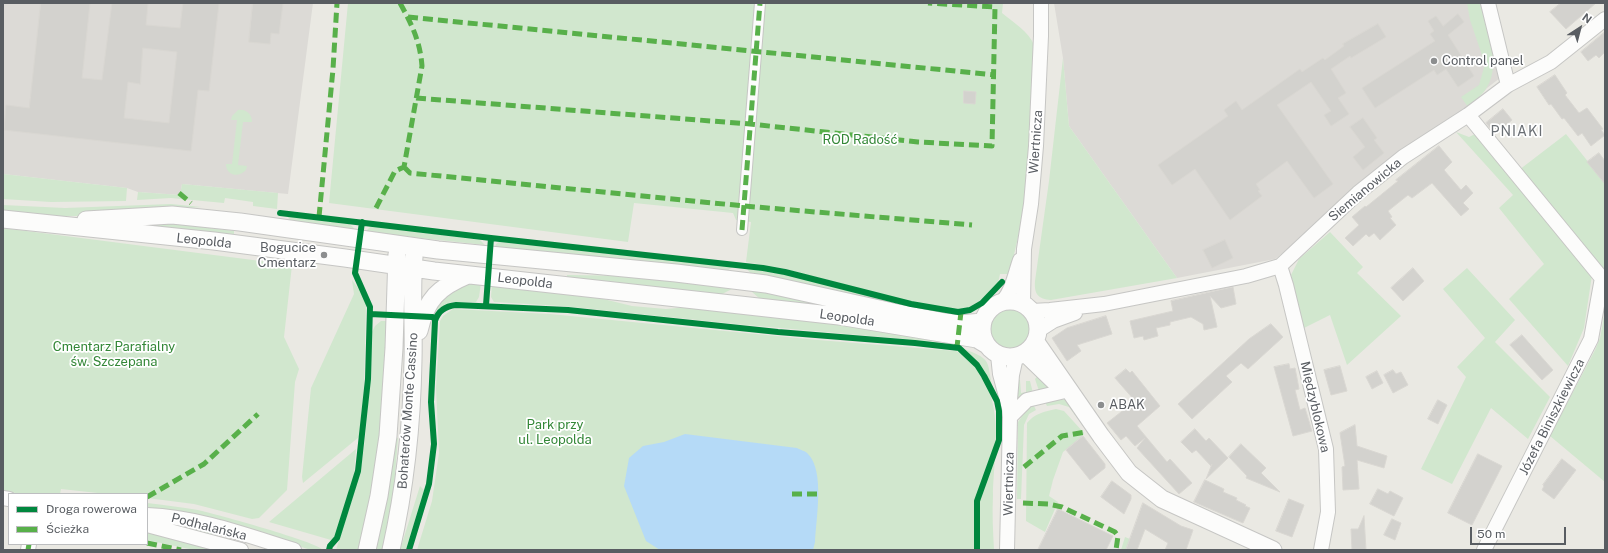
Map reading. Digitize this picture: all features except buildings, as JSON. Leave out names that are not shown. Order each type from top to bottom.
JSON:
[{"type":"street","points":[[742,230],[760,3]]},
{"type":"street","name":"Wiertnicza","points":[[1003,301],[1012,288],[1013,280],[1024,249],[1031,204],[1042,36],[1041,3]]},
{"type":"street","points":[[1488,3],[1508,85]]},
{"type":"street","name":"Siemianowicka","points":[[1028,307],[1050,310],[1104,304],[1246,276],[1280,266],[1358,193],[1403,157],[1468,115],[1508,85],[1551,62],[1605,19]]},
{"type":"street","name":"Józefa Biniszkiewicza","points":[[1468,115],[1603,280],[1591,339],[1484,550]]},
{"type":"street","name":"Leopolda","points":[[38,224],[172,214],[494,257],[739,280],[778,286],[945,322],[960,324],[983,322]]},
{"type":"street","name":"Leopolda","points":[[3,220],[214,241],[396,266],[839,316],[975,339],[992,350]]},
{"type":"street","name":"Bohaterów Monte Cassino","points":[[367,550],[379,496],[388,436],[394,348],[397,244]]},
{"type":"street","name":"Bohaterów Monte Cassino","points":[[392,550],[400,513],[407,455],[413,362],[414,247]]},
{"type":"street","name":"Wiertnicza","points":[[1024,249],[1028,307]]},
{"type":"street","name":"Międzyblokowa","points":[[1280,266],[1326,449],[1328,512],[1321,550]]},
{"type":"street","points":[[413,362],[419,329],[427,305],[441,290],[454,281],[469,274]]},
{"type":"street","points":[[737,304],[739,280]]},
{"type":"street","points":[[1003,301],[1016,301],[1028,307],[1036,316],[1029,345],[1007,357],[992,350],[982,334],[983,322],[987,312],[1003,301]]},
{"type":"street","name":"Siemianowicka","points":[[1029,345],[1053,321],[1104,304]]},
{"type":"street","points":[[1029,345],[1071,396],[1129,473],[1162,499],[1273,550]]},
{"type":"street","name":"Wiertnicza","points":[[1007,550],[1012,375],[1029,345]]},
{"type":"street","name":"Wiertnicza","points":[[992,350],[1010,413]]},
{"type":"street","points":[[1010,413],[1027,400],[1071,396]]},
{"type":"street","name":"Podhalańska","points":[[148,515],[167,516],[203,523],[294,550]]},
{"type":"street","name":"Podhalańska","points":[[148,526],[241,550]]},
{"type":"shaded area","points":[[3,3],[313,3],[288,194],[182,184],[180,195],[138,192],[127,188],[3,174]]},
{"type":"shaded area","points":[[1054,3],[1483,3],[1500,78],[1487,88],[1468,107],[1275,259],[1177,278],[1069,126],[1063,58]]},
{"type":"green space","name":"ROD Radość","points":[[348,3],[1003,3],[1002,13],[1032,40],[1035,52],[1032,128],[1028,177],[1020,226],[1009,274],[1000,274],[998,283],[984,298],[968,308],[956,310],[911,302],[781,268],[746,262],[751,222],[736,220],[733,213],[634,203],[628,242],[329,203]]},
{"type":"green space","points":[[1467,3],[1480,3],[1489,35],[1493,57],[1491,78],[1485,90],[1468,107],[1461,97],[1479,85],[1485,64],[1470,20]]},
{"type":"green space","points":[[1063,58],[1069,126],[1177,278],[1051,300],[1040,297],[1036,292],[1035,281],[1049,181]]},
{"type":"green space","points":[[238,110],[244,110],[248,113],[252,122],[243,122],[238,165],[247,166],[243,173],[237,175],[228,171],[226,164],[232,164],[237,120],[231,120],[232,116]]},
{"type":"green space","points":[[1456,132],[1469,137],[1475,134],[1592,275],[1584,328],[1568,366],[1509,299],[1544,264],[1499,208],[1513,195]]},
{"type":"green space","points":[[1566,134],[1605,183],[1605,271],[1519,170]]},
{"type":"green space","points":[[3,174],[127,188],[126,201],[51,202],[3,199]]},
{"type":"green space","points":[[182,184],[278,193],[277,209],[253,206],[253,202],[225,198],[224,203],[171,198],[137,200],[138,192],[180,195]]},
{"type":"green space","points":[[171,204],[201,207],[76,216],[47,216],[3,212],[3,205],[65,208]]},
{"type":"green space","points":[[287,216],[349,224],[354,229],[353,231],[292,223]]},
{"type":"green space","points":[[177,224],[234,231],[234,234],[192,233],[132,226]]},
{"type":"green space","points":[[371,226],[480,240],[485,245],[365,232]]},
{"type":"green space","name":"Cmentarz Parafialny św. Szczepana","points":[[3,228],[292,265],[284,337],[299,369],[295,382],[287,490],[259,518],[252,519],[194,504],[148,498],[148,493],[98,493],[61,489],[60,493],[16,493],[3,491]]},
{"type":"green space","points":[[1330,232],[1363,267],[1357,273],[1401,316],[1347,365],[1330,315],[1302,329],[1291,275],[1299,259]]},
{"type":"green space","points":[[499,242],[733,267],[725,272],[495,247]]},
{"type":"green space","points":[[1467,268],[1515,320],[1495,342],[1550,397],[1528,439],[1491,408],[1452,484],[1421,469],[1466,377],[1457,367],[1485,338],[1443,289]]},
{"type":"green space","points":[[747,269],[785,274],[952,318],[752,275]]},
{"type":"green space","points":[[567,275],[635,276],[732,289],[720,295],[567,279]]},
{"type":"green space","points":[[352,280],[361,292],[366,304],[364,387],[359,437],[303,483],[302,477],[311,388],[354,294]]},
{"type":"green space","points":[[470,282],[481,283],[479,297],[476,302],[452,302],[434,312],[439,297]]},
{"type":"green space","points":[[492,284],[591,296],[632,306],[666,309],[688,307],[875,327],[950,343],[746,325],[562,306],[494,302],[491,297]]},
{"type":"green space","points":[[753,289],[813,302],[812,306],[765,300],[759,298],[752,292]]},
{"type":"green space","points":[[1010,308],[1018,310],[1024,314],[1028,320],[1030,328],[1028,336],[1024,342],[1018,346],[1010,348],[1002,346],[996,342],[992,336],[990,328],[992,320],[996,314],[1002,310]]},
{"type":"green space","name":"Park przy ul. Leopolda","points":[[453,309],[550,314],[818,340],[956,351],[972,364],[983,378],[990,393],[994,409],[996,444],[993,509],[994,550],[417,550],[432,501],[439,453],[436,388],[440,321],[443,316]]},
{"type":"green space","points":[[1605,311],[1605,482],[1550,436],[1595,350],[1600,338]]},
{"type":"green space","points":[[381,321],[387,321],[382,419],[373,484],[358,550],[336,550],[360,472],[367,413],[372,332],[375,326]]},
{"type":"green space","points":[[964,349],[985,359],[989,367],[993,389],[983,370]]},
{"type":"green space","points":[[1041,372],[1054,385],[1039,391],[1035,379]]},
{"type":"green space","points":[[1017,380],[1020,380],[1021,393],[1026,392],[1026,381],[1030,381],[1033,393],[1018,399]]},
{"type":"green space","points":[[1061,399],[1067,400],[1089,434],[1069,407],[1059,404],[1047,406],[1045,402]]},
{"type":"green space","points":[[1034,406],[1036,410],[1029,414],[1024,425],[1021,499],[1017,499],[1018,422],[1027,409]]},
{"type":"green space","points":[[1056,409],[1064,411],[1084,433],[1083,436],[1063,452],[1049,496],[1058,502],[1045,532],[1026,521],[1027,423],[1037,415]]},
{"type":"green space","points":[[394,437],[398,438],[392,511],[385,550],[375,550]]},
{"type":"green space","points":[[356,449],[354,475],[336,538],[331,540],[269,522]]},
{"type":"green space","points":[[420,486],[424,490],[406,550],[400,550]]},
{"type":"green space","points":[[148,503],[198,510],[244,522],[304,541],[323,550],[311,550],[220,522],[148,510]]},
{"type":"green space","points":[[167,521],[218,533],[217,535],[173,528]]},
{"type":"green space","points":[[148,531],[216,550],[194,550],[148,540]]},
{"type":"green space","points":[[1125,537],[1130,539],[1126,550],[1121,550]]},
{"type":"water","points":[[685,434],[797,448],[807,453],[813,462],[818,483],[818,509],[813,550],[660,550],[646,541],[624,486],[629,458],[643,446],[664,442]]},
{"type":"marked path","points":[[319,217],[333,69],[337,3]]},
{"type":"marked path","points":[[400,3],[415,33],[422,66],[404,167]]},
{"type":"marked path","points":[[742,230],[760,3]]},
{"type":"marked path","points":[[416,98],[750,124],[918,142],[992,146],[995,7],[928,3]]},
{"type":"marked path","points":[[408,17],[995,75]]},
{"type":"marked path","points":[[404,167],[410,173],[744,206],[972,225]]},
{"type":"marked path","points":[[376,208],[395,171],[404,167]]},
{"type":"marked path","points":[[179,193],[191,203]]},
{"type":"marked path","points":[[954,347],[957,347],[961,312]]},
{"type":"marked path","points":[[148,496],[204,464],[258,414]]},
{"type":"marked path","points":[[1024,467],[1062,436],[1086,432]]},
{"type":"marked path","points":[[792,494],[822,494]]},
{"type":"marked path","points":[[1023,503],[1048,504],[1062,507],[1115,532],[1118,536],[1116,550]]},
{"type":"marked path","points":[[148,543],[181,550]]},
{"type":"marked path","points":[[28,550],[29,545]]},
{"type":"cycle path","points":[[280,213],[763,268],[785,272],[911,304],[958,312],[970,310],[982,303],[1002,282]]},
{"type":"cycle path","points":[[329,550],[330,546],[337,538],[358,471],[368,379],[370,307],[355,273],[362,222]]},
{"type":"cycle path","points":[[486,305],[491,238]]},
{"type":"cycle path","points":[[409,550],[429,484],[434,444],[431,402],[435,321],[438,314],[443,310],[456,305],[568,310],[778,332],[959,348],[977,365],[984,376],[997,401],[999,411],[999,440],[977,501],[977,550]]},
{"type":"cycle path","points":[[370,314],[436,318]]},
{"type":"place","name":"Control panel","points":[[1434,61]]},
{"type":"place","name":"Bogucice Cmentarz","points":[[324,255]]},
{"type":"place","name":"ABAK","points":[[1101,405]]},
{"type":"district","name":"PNIAKI","points":[[1517,132]]}]
